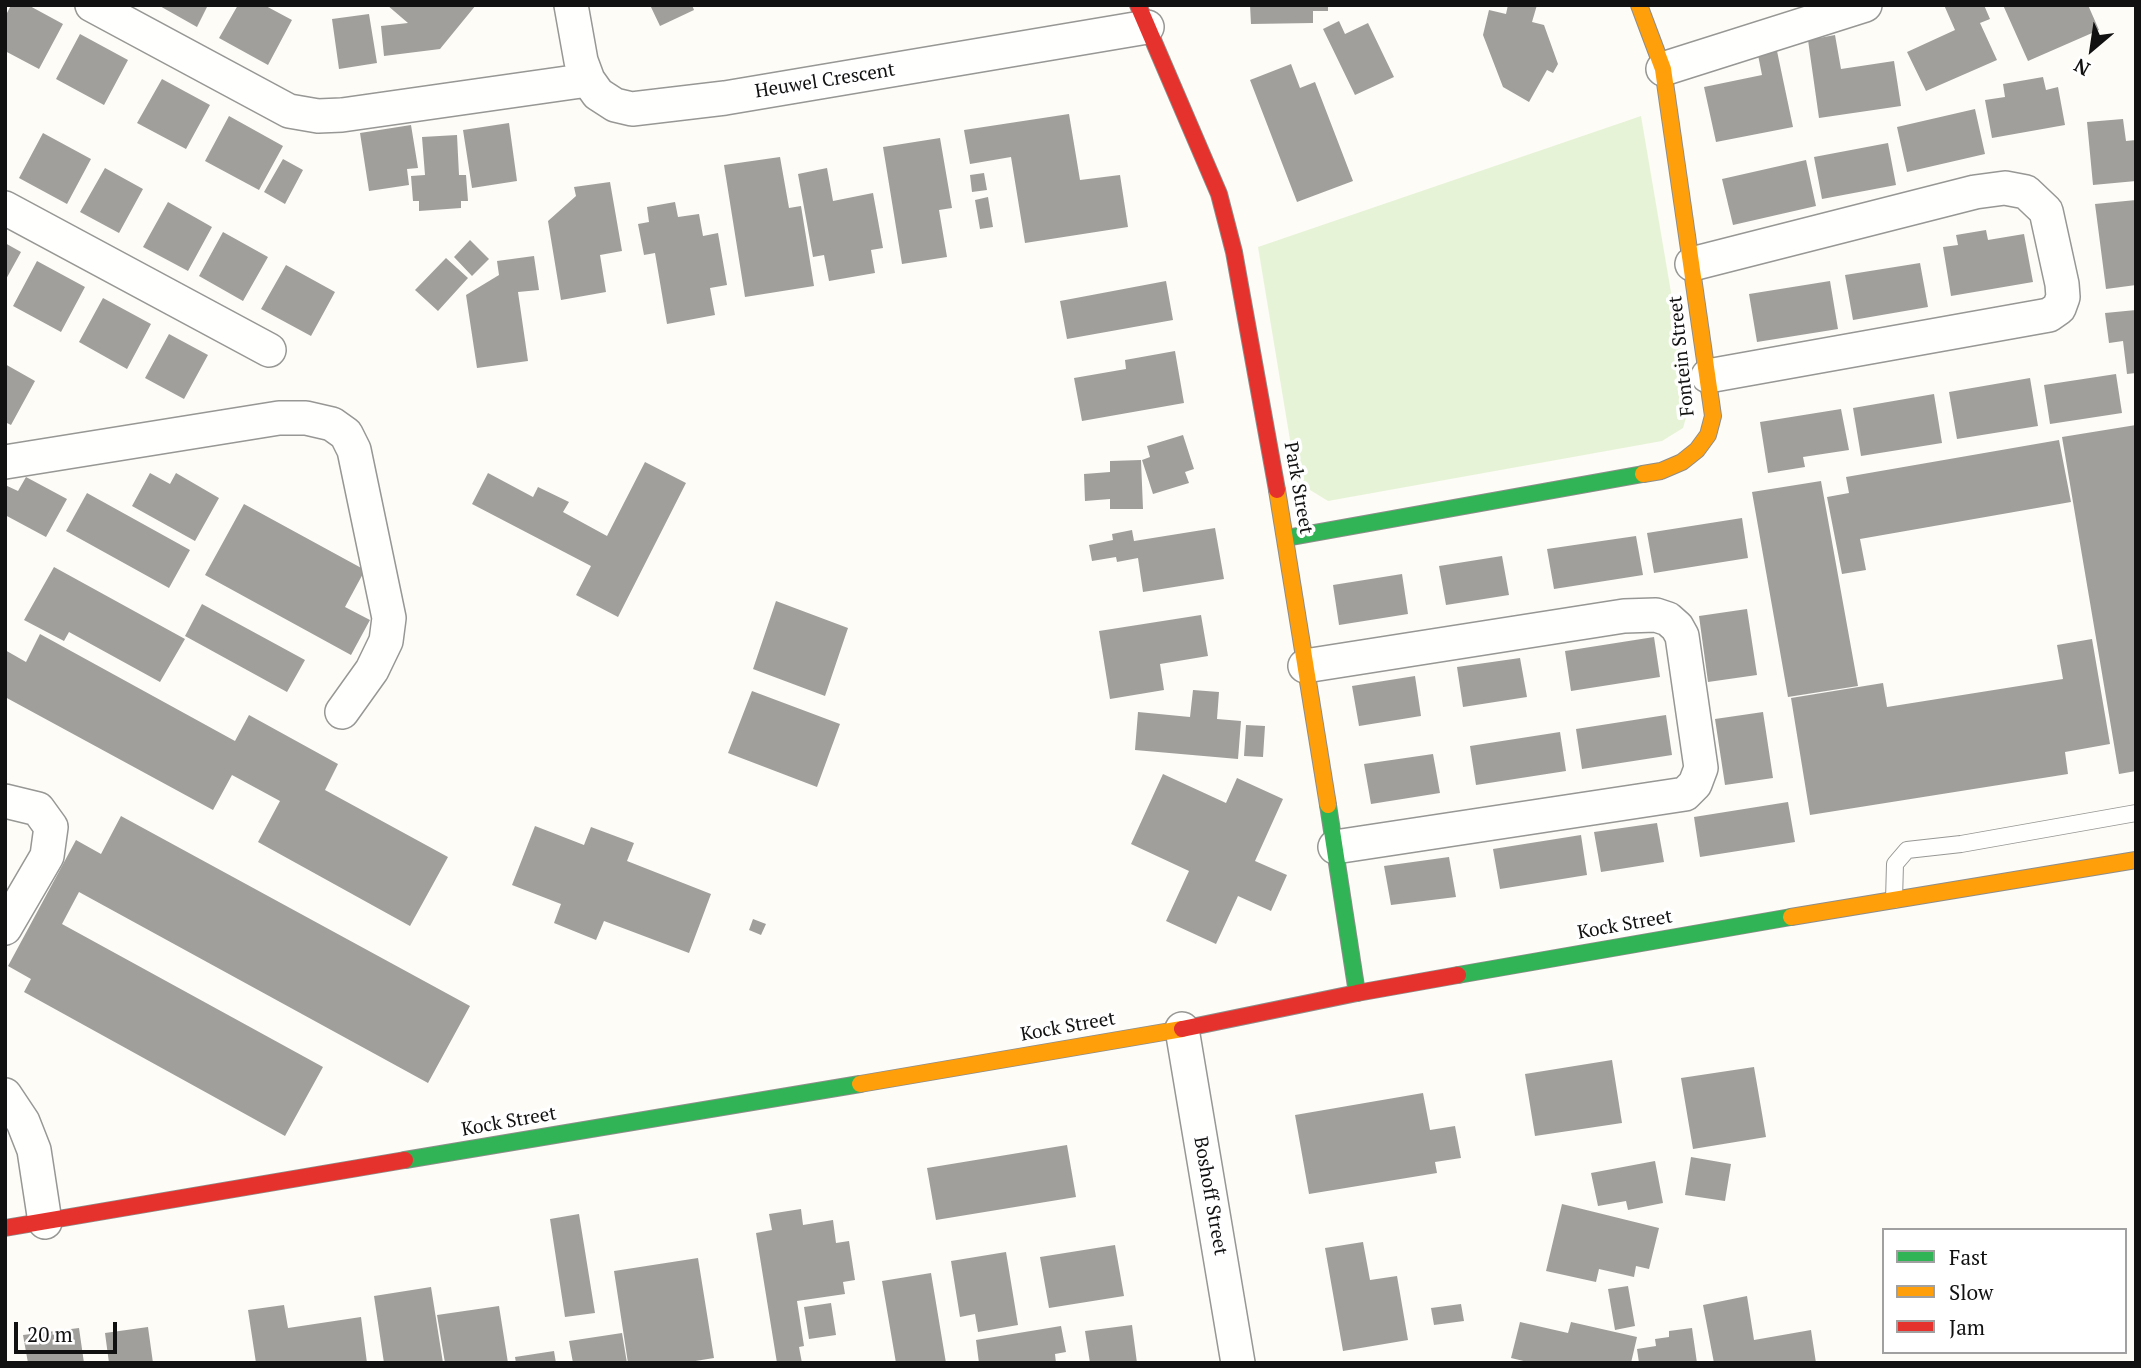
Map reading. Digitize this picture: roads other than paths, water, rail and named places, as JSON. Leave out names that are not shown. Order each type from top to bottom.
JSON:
[{"type":"street","points":[[92,5],[289,111],[318,116],[342,115],[588,80]]},
{"type":"street","name":"Heuwel Crescent","points":[[571,5],[581,61],[588,80],[598,94],[614,105],[632,109],[659,107],[1143,16]]},
{"type":"street","name":"Fontein Street","points":[[1286,538],[1661,471],[1682,462],[1697,450],[1707,435],[1713,416],[1663,69],[1639,5]]},
{"type":"street","points":[[1663,69],[1865,5]]},
{"type":"street","name":"Park Street","points":[[1143,16],[1219,194],[1247,313],[1286,538],[1357,993]]},
{"type":"street","points":[[1692,264],[1975,192],[2005,188],[2026,192],[2046,211],[2062,285],[2063,297],[2059,308],[2049,315],[1708,376]]},
{"type":"street","points":[[5,208],[269,350]]},
{"type":"street","points":[[5,461],[279,418],[306,418],[332,424],[346,434],[354,450],[389,618],[386,641],[377,660],[342,712]]},
{"type":"street","points":[[1306,666],[1624,616],[1656,615],[1668,619],[1682,636],[1701,768],[1695,784],[1685,794],[1335,847]]},
{"type":"street","points":[[5,801],[38,809],[51,827],[47,856],[5,928]]},
{"type":"street","name":"Kock Street","points":[[5,1228],[1182,1029],[1357,993],[2136,860]]},
{"type":"street","name":"Boshoff Street","points":[[1182,1029],[1238,1363]]},
{"type":"street","points":[[5,1095],[23,1122],[34,1150],[45,1222]]},
{"type":"lane","points":[[1894,900],[1895,864],[1907,850],[1961,844],[2136,813]]}]
